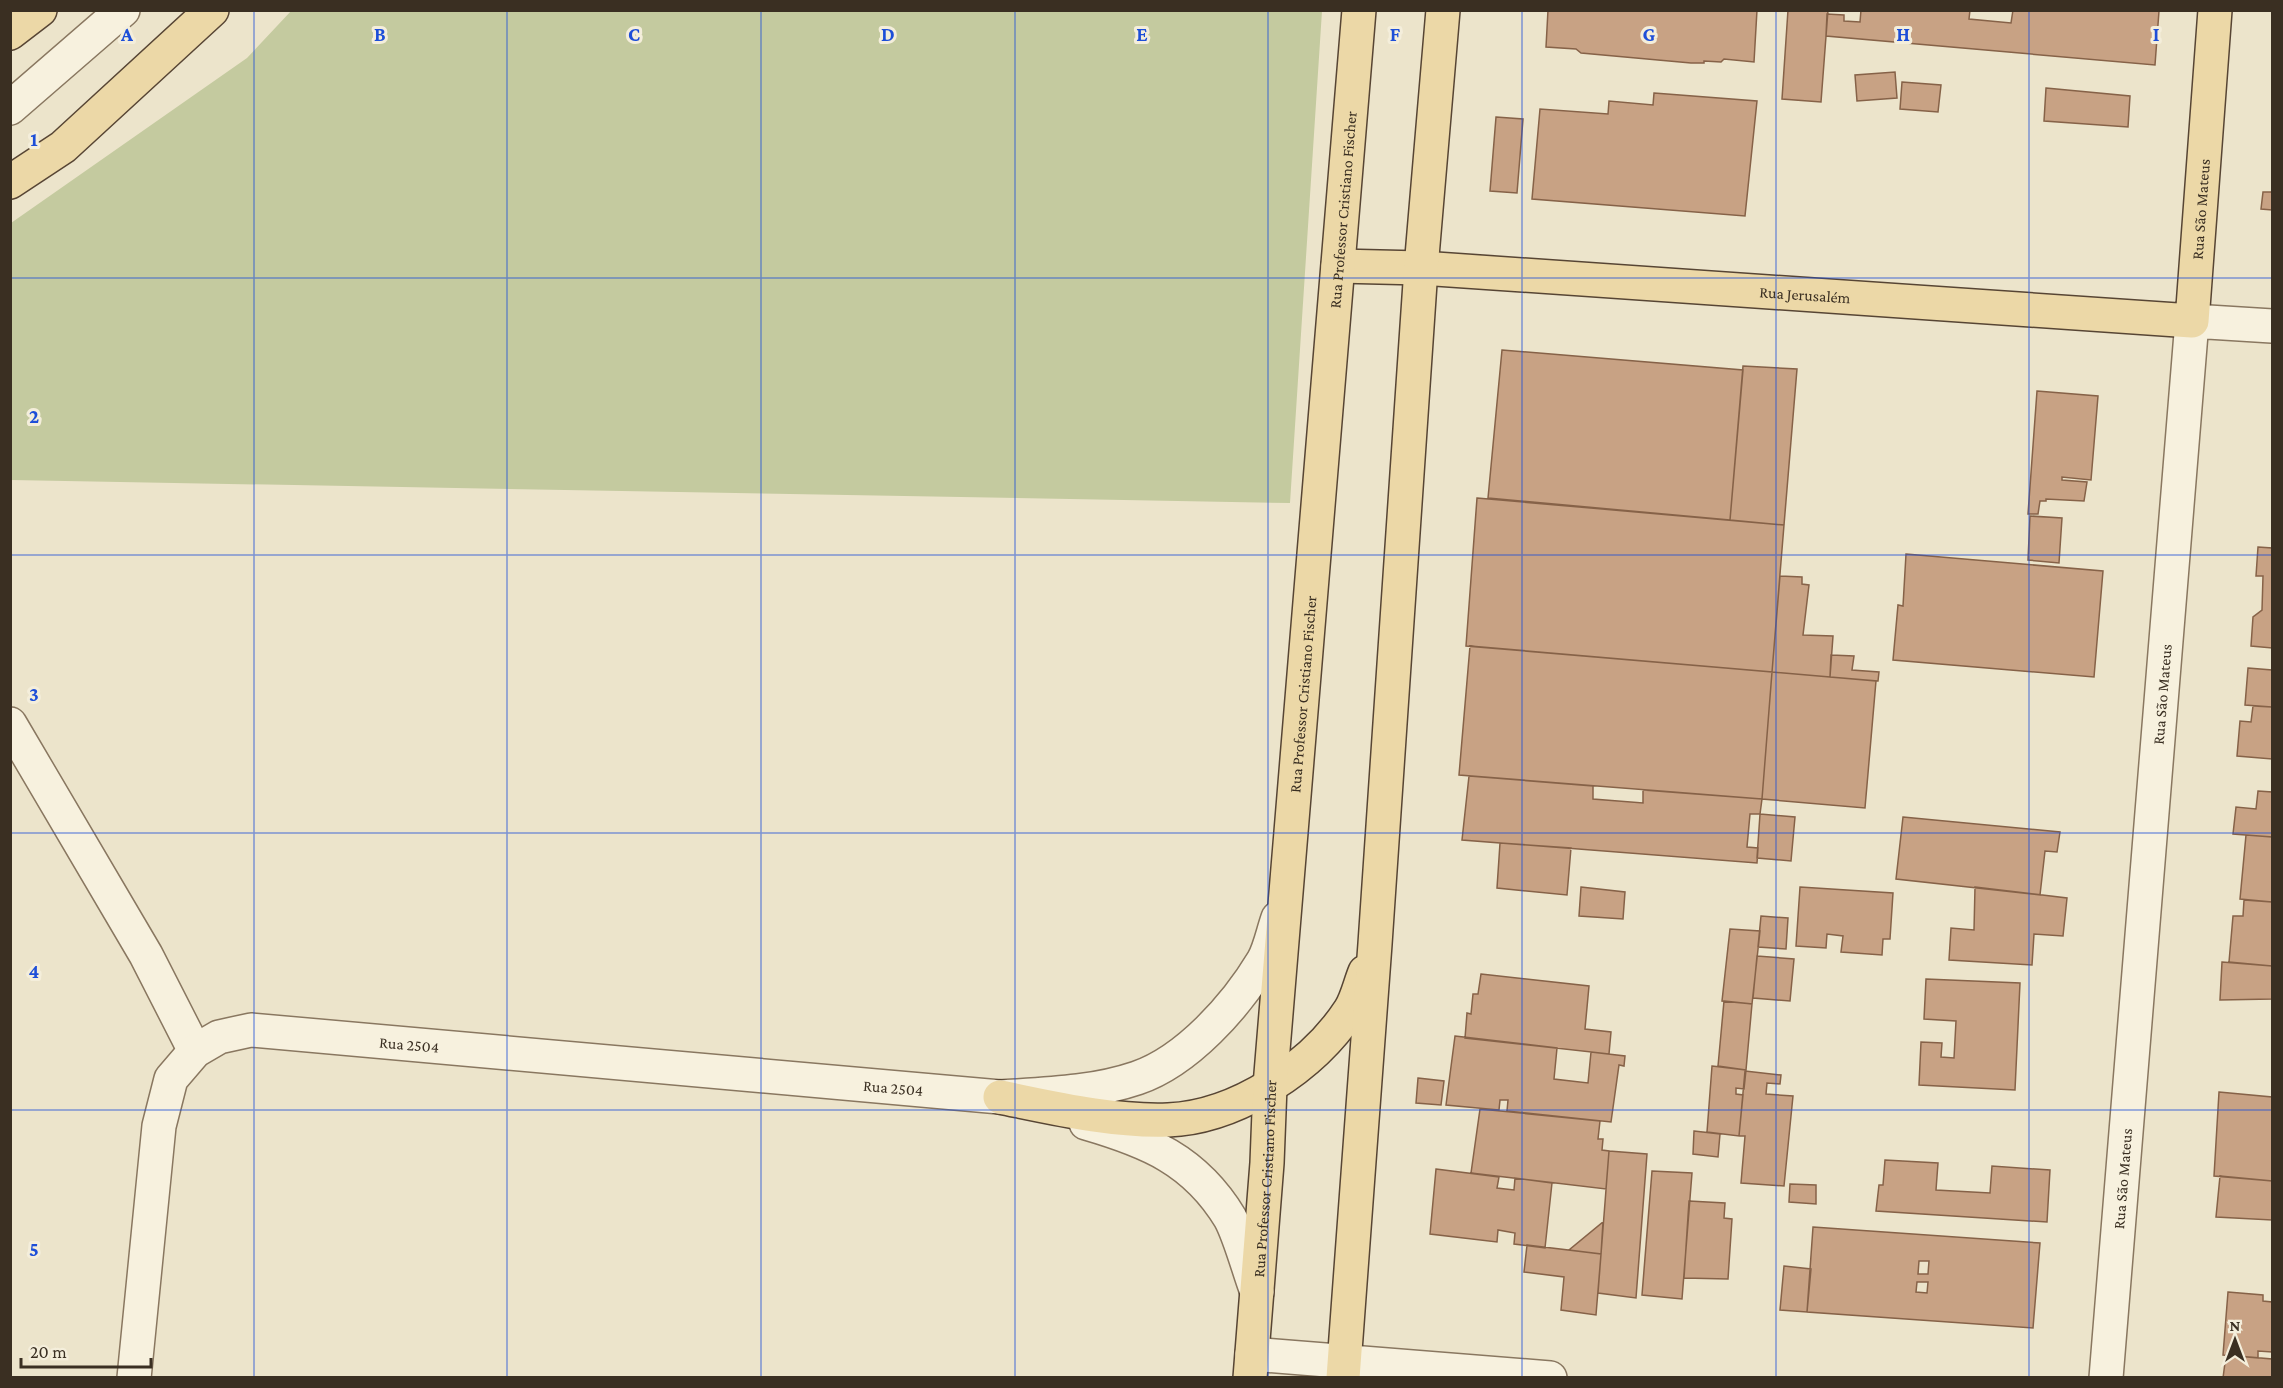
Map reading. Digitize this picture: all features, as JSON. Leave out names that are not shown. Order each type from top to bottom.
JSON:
[{"type":"main road","points":[[10,33],[40,10]]},
{"type":"main road","points":[[10,182],[63,147],[212,10]]},
{"type":"main road","name":"Rua Professor Cristiano Fischer","points":[[1251,1366],[1270,1086],[1359,10]]},
{"type":"main road","points":[[1344,1369],[1421,268],[1443,10]]},
{"type":"main road","name":"Rua São Mateus","points":[[2192,321],[2215,10]]},
{"type":"main road","name":"Rua Jerusalém","points":[[1338,266],[1421,268],[2192,321]]},
{"type":"main road","points":[[1000,1097],[1096,1116],[1169,1120],[1214,1111],[1242,1102],[1270,1086],[1317,1051],[1351,1009],[1375,944]]},
{"type":"street","points":[[10,108],[123,10]]},
{"type":"street","name":"Rua Jerusalém","points":[[2192,321],[2272,326]]},
{"type":"street","name":"Rua São Mateus","points":[[2106,1377],[2192,321]]},
{"type":"street","points":[[10,724],[146,955],[195,1051],[171,1079],[159,1126],[134,1377]]},
{"type":"street","name":"Rua 2504","points":[[195,1051],[219,1037],[251,1030],[1000,1097],[1078,1092],[1138,1078],[1178,1057],[1228,1010],[1264,960],[1286,893]]},
{"type":"street","name":"Rua 2504","points":[[1000,1097],[1123,1134],[1169,1154],[1200,1178],[1231,1220],[1257,1292]]},
{"type":"street","points":[[1251,1366],[1550,1377]]},
{"type":"green space","points":[[292,10],[1322,11],[1290,503],[11,480],[11,223],[247,58]]},
{"type":"building","points":[[1548,10],[1757,10],[1754,62],[1724,59],[1721,62],[1691,63],[1581,53],[1576,49],[1546,47]]},
{"type":"building","points":[[1788,10],[1828,10],[1821,102],[1782,99]]},
{"type":"building","points":[[1861,10],[1970,10],[1969,19],[2011,23],[2013,10],[2159,11],[2155,65],[1826,36],[1827,14],[1844,15],[1844,21],[1860,22]]},
{"type":"building","points":[[1895,72],[1897,98],[1857,101],[1855,75]]},
{"type":"building","points":[[1902,82],[1941,85],[1938,112],[1900,109]]},
{"type":"building","points":[[2046,88],[2130,96],[2128,127],[2044,121]]},
{"type":"building","points":[[1654,93],[1757,101],[1745,216],[1532,199],[1540,109],[1608,114],[1609,101],[1653,105]]},
{"type":"building","points":[[1496,117],[1523,119],[1517,193],[1490,191]]},
{"type":"building","points":[[2263,192],[2272,192],[2272,210],[2261,209]]},
{"type":"building","points":[[1502,350],[1743,370],[1730,520],[1488,498]]},
{"type":"building","points":[[1743,366],[1797,369],[1784,525],[1730,520]]},
{"type":"building","points":[[2037,391],[2098,396],[2091,480],[2062,477],[2062,480],[2087,482],[2084,501],[2046,499],[2046,501],[2040,501],[2038,514],[2028,514]]},
{"type":"building","points":[[1477,498],[1784,525],[1772,672],[1466,646]]},
{"type":"building","points":[[2030,516],[2062,518],[2059,563],[2028,560]]},
{"type":"building","points":[[2258,547],[2272,548],[2272,648],[2251,646],[2253,617],[2262,610],[2263,576],[2256,576]]},
{"type":"building","points":[[1906,554],[2103,571],[2094,677],[1893,660],[1898,605],[1903,606]]},
{"type":"building","points":[[1780,576],[1802,577],[1802,584],[1809,585],[1803,635],[1833,636],[1830,677],[1772,672]]},
{"type":"building","points":[[1470,646],[1772,672],[1762,799],[1459,775]]},
{"type":"building","points":[[1831,655],[1854,656],[1852,670],[1879,672],[1878,681],[1830,677]]},
{"type":"building","points":[[2248,668],[2272,670],[2272,707],[2245,705]]},
{"type":"building","points":[[1772,672],[1876,681],[1865,808],[1762,799]]},
{"type":"building","points":[[2253,706],[2272,707],[2272,759],[2237,756],[2240,721],[2251,722]]},
{"type":"building","points":[[1469,776],[1593,786],[1593,799],[1643,803],[1643,790],[1762,799],[1760,814],[1750,814],[1747,847],[1758,848],[1757,863],[1462,840]]},
{"type":"building","points":[[2258,791],[2272,792],[2272,837],[2233,834],[2236,807],[2256,809]]},
{"type":"building","points":[[1760,814],[1795,817],[1791,861],[1757,858]]},
{"type":"building","points":[[1903,817],[2060,832],[2057,852],[2045,851],[2040,895],[1896,879]]},
{"type":"building","points":[[2246,835],[2272,837],[2272,902],[2240,899]]},
{"type":"building","points":[[1500,843],[1571,848],[1567,895],[1497,888]]},
{"type":"building","points":[[1581,887],[1625,892],[1623,919],[1579,916]]},
{"type":"building","points":[[1800,887],[1893,893],[1890,939],[1883,939],[1882,955],[1841,952],[1843,936],[1827,934],[1826,948],[1796,946]]},
{"type":"building","points":[[1975,887],[2067,898],[2063,936],[2034,934],[2032,965],[1949,960],[1951,928],[1974,930]]},
{"type":"building","points":[[2244,900],[2272,902],[2272,966],[2229,962],[2233,916],[2243,916]]},
{"type":"building","points":[[1761,916],[1788,918],[1786,949],[1758,947]]},
{"type":"building","points":[[1730,929],[1760,931],[1752,1004],[1722,1001]]},
{"type":"building","points":[[1757,956],[1794,959],[1790,1001],[1753,998]]},
{"type":"building","points":[[2222,962],[2272,966],[2272,999],[2220,1000]]},
{"type":"building","points":[[1481,974],[1589,986],[1585,1029],[1611,1032],[1609,1054],[1465,1038],[1467,1013],[1471,1014],[1473,994],[1478,994]]},
{"type":"building","points":[[1926,979],[2020,983],[2015,1090],[1919,1085],[1921,1042],[1942,1043],[1941,1057],[1954,1058],[1956,1021],[1924,1019]]},
{"type":"building","points":[[1724,1001],[1752,1004],[1746,1070],[1718,1066]]},
{"type":"building","points":[[1455,1036],[1557,1048],[1554,1079],[1588,1083],[1591,1052],[1625,1056],[1624,1066],[1619,1065],[1611,1122],[1507,1111],[1508,1100],[1500,1100],[1499,1110],[1446,1105]]},
{"type":"building","points":[[1712,1066],[1746,1070],[1744,1089],[1736,1088],[1736,1094],[1743,1095],[1739,1136],[1707,1132]]},
{"type":"building","points":[[1745,1071],[1781,1075],[1780,1084],[1767,1083],[1766,1094],[1793,1096],[1784,1186],[1741,1183],[1745,1136],[1739,1136]]},
{"type":"building","points":[[1418,1078],[1444,1081],[1441,1105],[1416,1103]]},
{"type":"building","points":[[2219,1092],[2272,1097],[2272,1181],[2214,1176]]},
{"type":"building","points":[[1480,1109],[1600,1121],[1598,1139],[1603,1139],[1602,1150],[1609,1151],[1606,1189],[1471,1173]]},
{"type":"building","points":[[1694,1131],[1720,1134],[1718,1157],[1693,1154]]},
{"type":"building","points":[[1609,1151],[1647,1154],[1636,1298],[1598,1293]]},
{"type":"building","points":[[1885,1160],[1938,1163],[1936,1190],[1990,1193],[1992,1166],[2050,1170],[2047,1222],[1876,1211],[1879,1185],[1883,1185]]},
{"type":"building","points":[[1436,1169],[1499,1177],[1497,1188],[1514,1190],[1515,1178],[1552,1183],[1545,1248],[1514,1244],[1515,1233],[1498,1230],[1497,1242],[1430,1234]]},
{"type":"building","points":[[1652,1171],[1692,1173],[1682,1299],[1642,1295]]},
{"type":"building","points":[[2220,1176],[2272,1181],[2272,1220],[2216,1217]]},
{"type":"building","points":[[1790,1184],[1816,1185],[1816,1204],[1789,1202]]},
{"type":"building","points":[[1689,1201],[1725,1203],[1724,1218],[1732,1219],[1728,1279],[1684,1278]]},
{"type":"building","points":[[1603,1222],[1601,1254],[1569,1250]]},
{"type":"building","points":[[1813,1227],[2040,1243],[2033,1328],[1807,1312]],"holes":[[[1919,1261],[1929,1261],[1928,1274],[1918,1274]],[[1917,1282],[1928,1282],[1927,1293],[1916,1292]]]},
{"type":"building","points":[[1527,1245],[1601,1254],[1596,1315],[1561,1310],[1564,1277],[1524,1272]]},
{"type":"building","points":[[1784,1266],[1811,1269],[1807,1312],[1780,1310]]},
{"type":"building","points":[[2228,1292],[2263,1295],[2263,1301],[2272,1302],[2272,1352],[2258,1351],[2258,1358],[2223,1355]]},
{"type":"building","points":[[2226,1355],[2272,1359],[2272,1378],[2223,1378]]}]
